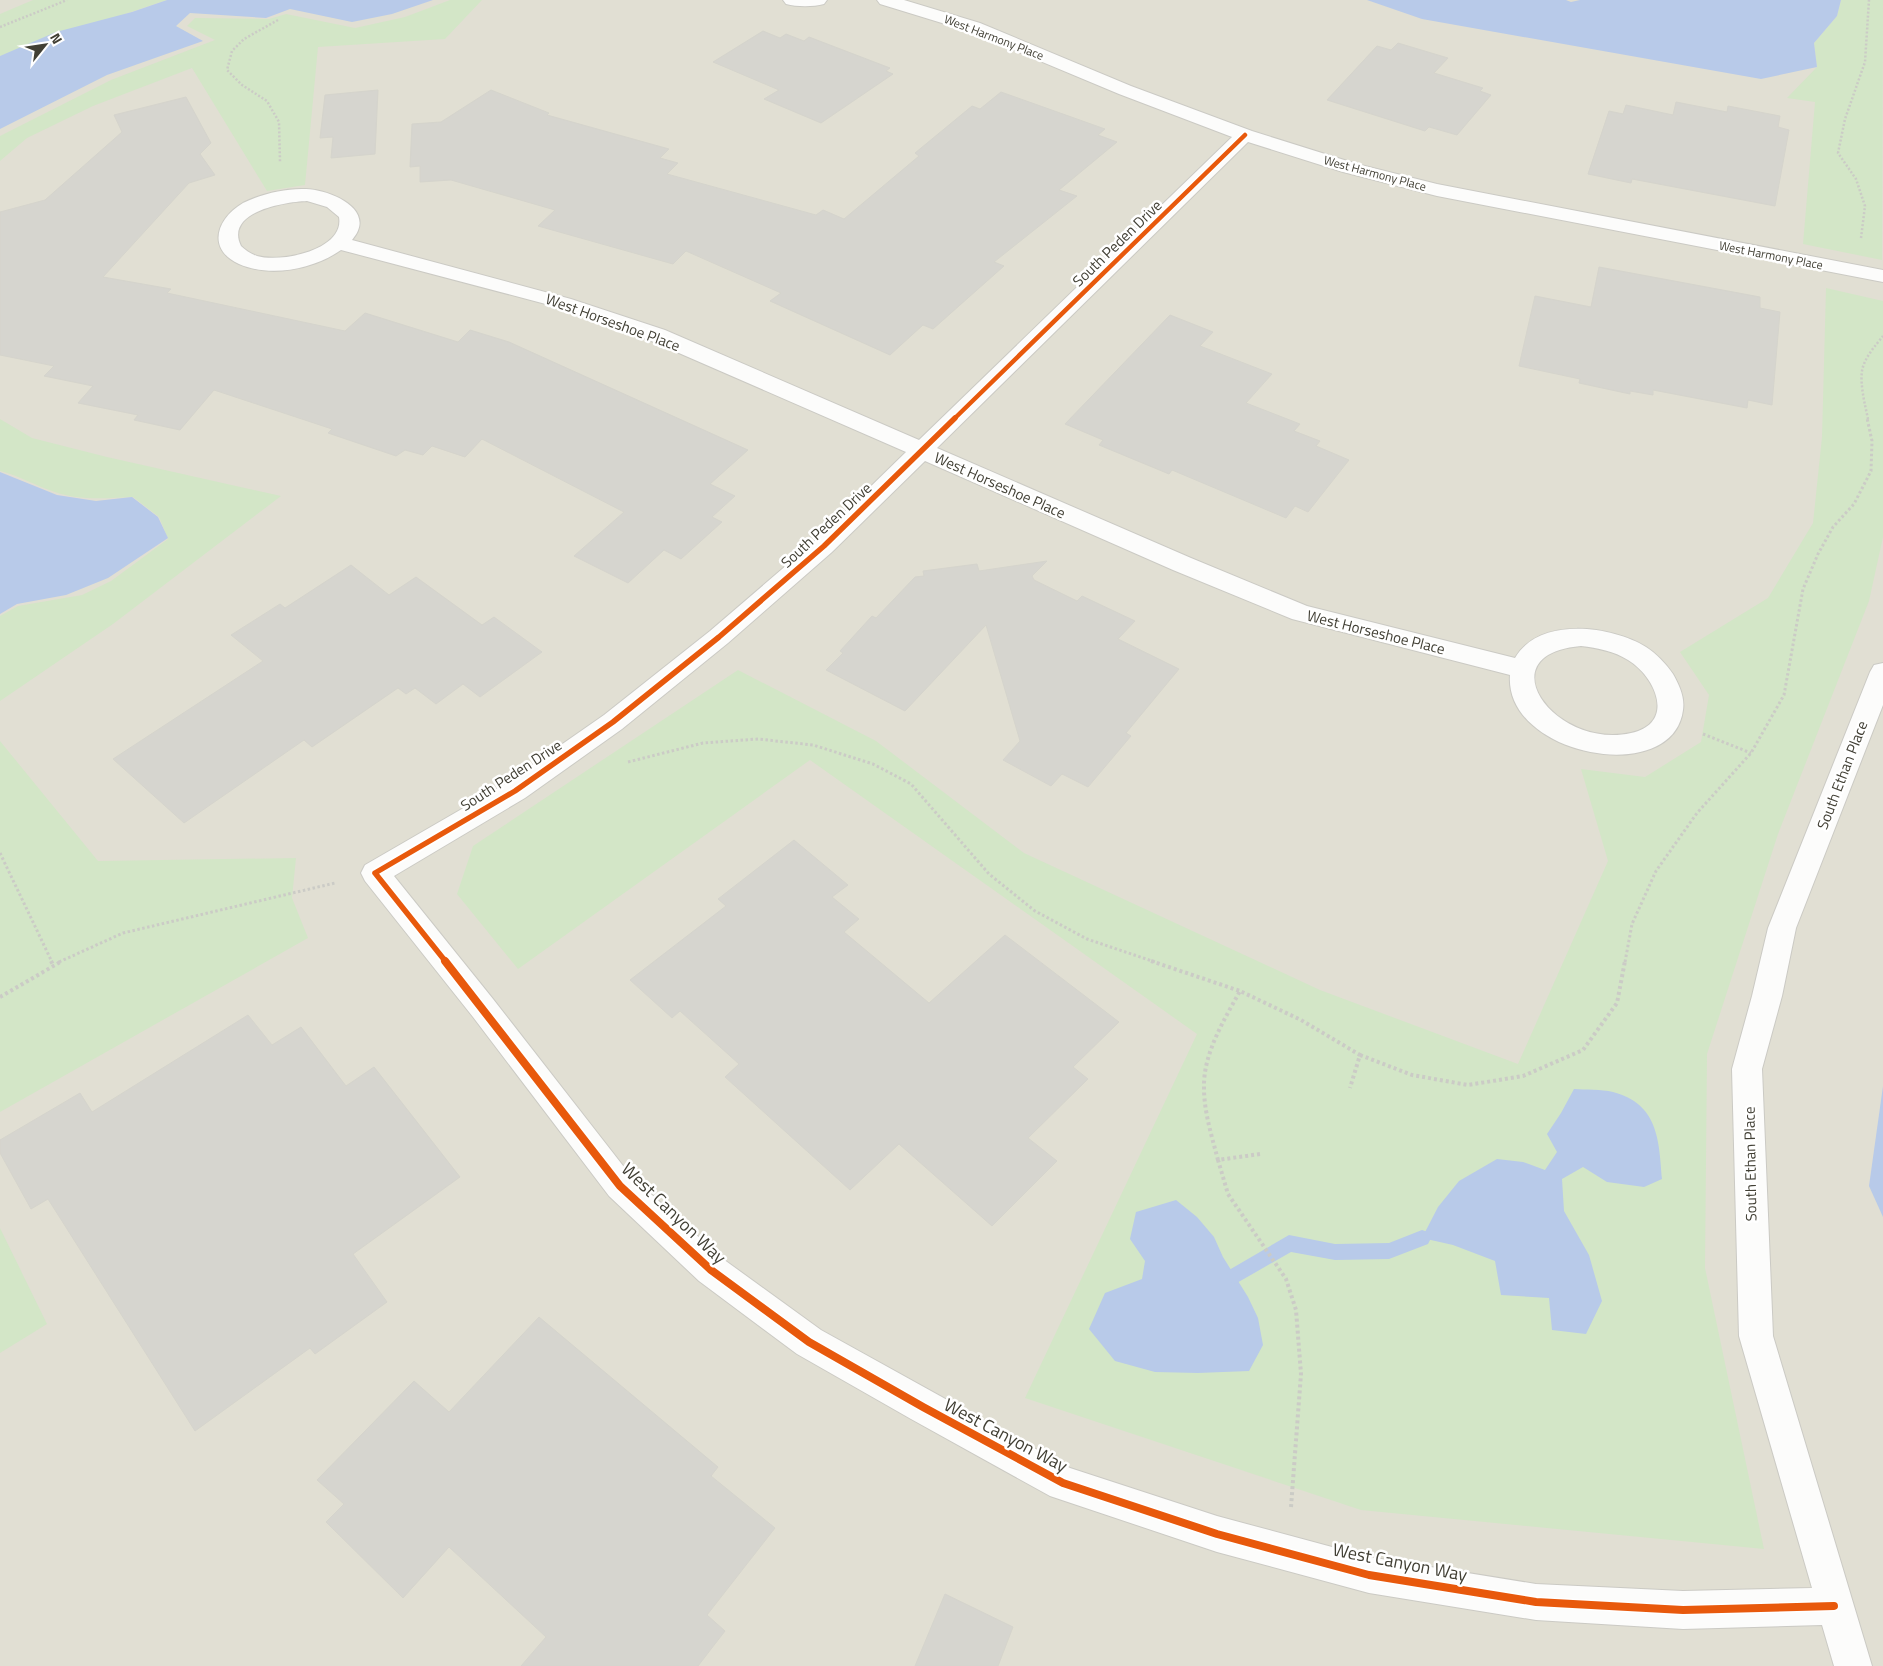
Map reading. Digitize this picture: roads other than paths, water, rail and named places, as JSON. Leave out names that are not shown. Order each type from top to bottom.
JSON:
[{"type":"street","points":[[792,0],[818,0]]},
{"type":"street","name":"West Harmony Place","points":[[886,0],[974,27],[1125,90],[1245,135],[1350,168],[1437,190],[1883,276]]},
{"type":"street","name":"South Peden Drive","points":[[376,873],[515,791],[584,742],[726,631],[824,546],[1245,135]]},
{"type":"street","points":[[307,195],[324,197],[338,203],[346,211],[350,220],[348,231],[339,242],[304,260],[282,264],[261,264],[244,258],[232,250],[227,239],[230,227],[239,216],[254,206],[282,197],[307,195]]},
{"type":"street","name":"West Horseshoe Place","points":[[339,242],[564,303],[657,335],[1182,564],[1301,613],[1522,669]]},
{"type":"street","points":[[1582,637],[1604,640],[1626,647],[1644,659],[1659,673],[1669,689],[1672,705],[1668,720],[1656,733],[1638,742],[1614,745],[1589,742],[1565,734],[1544,721],[1530,704],[1522,686],[1522,669],[1530,656],[1543,645],[1561,639],[1582,637]]},
{"type":"street","name":"South Ethan Place","points":[[1853,1666],[1756,1336],[1748,1069],[1782,928],[1880,688]]},
{"type":"street","name":"West Canyon Way","points":[[376,873],[620,1186],[711,1270],[810,1342],[923,1407],[1063,1483],[1217,1534],[1368,1575],[1536,1602],[1683,1610],[1834,1606]]},
{"type":"water","points":[[167,0],[433,0],[392,14],[352,22],[290,9],[266,18],[190,13],[176,26],[203,41],[107,75],[0,129],[0,56],[56,32],[132,12]]},
{"type":"water","points":[[1367,0],[1566,0],[1571,2],[1580,0],[1841,0],[1837,16],[1814,43],[1817,67],[1761,79],[1422,19]]},
{"type":"water","points":[[0,472],[57,495],[96,501],[132,497],[158,517],[168,538],[108,578],[66,595],[17,604],[0,614]]},
{"type":"water","points":[[1883,1086],[1883,1217],[1869,1186]]},
{"type":"water","points":[[1574,1089],[1613,1092],[1639,1105],[1647,1114],[1657,1137],[1662,1179],[1644,1187],[1607,1182],[1583,1167],[1562,1179],[1564,1211],[1589,1255],[1602,1301],[1586,1334],[1552,1330],[1549,1298],[1501,1295],[1495,1261],[1453,1245],[1422,1238],[1438,1207],[1459,1181],[1497,1159],[1523,1162],[1545,1170],[1557,1152],[1547,1134]]},
{"type":"water","points":[[1176,1200],[1197,1217],[1214,1237],[1223,1257],[1248,1297],[1258,1318],[1263,1345],[1249,1371],[1155,1372],[1115,1361],[1089,1329],[1105,1293],[1142,1279],[1145,1261],[1130,1239],[1136,1212]]},
{"type":"waterway","points":[[1235,1276],[1289,1243],[1335,1252],[1389,1251],[1422,1238]]}]
